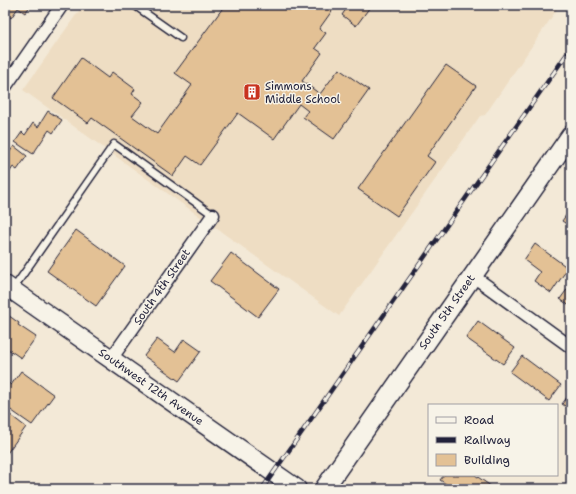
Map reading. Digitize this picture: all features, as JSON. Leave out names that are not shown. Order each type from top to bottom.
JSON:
[{"type":"main road","name":"South 5th Street","points":[[324,489],[571,135]]},
{"type":"main road","name":"Southwest 12th Avenue","points":[[8,288],[297,489]]},
{"type":"street","points":[[5,87],[62,5]]},
{"type":"street","name":"South 4th Street","points":[[111,359],[213,215]]},
{"type":"street","points":[[473,276],[571,347]]},
{"type":"lane","points":[[134,5],[181,38]]},
{"type":"lane","points":[[8,288],[114,144],[213,215]]},
{"type":"shaded area","points":[[83,5],[560,5],[485,115],[480,116],[339,316],[23,90]]},
{"type":"building","points":[[5,5],[31,5],[25,13],[18,8],[11,18],[5,14]]},
{"type":"building","name":"Simmons Middle School","points":[[225,5],[330,5],[334,8],[319,29],[326,33],[315,48],[322,53],[302,81],[320,94],[339,69],[369,90],[334,139],[303,117],[308,111],[299,104],[274,139],[238,113],[200,165],[187,156],[173,176],[92,118],[88,123],[53,98],[81,58],[108,78],[112,72],[135,89],[132,94],[143,102],[132,116],[157,134],[192,85],[175,73]]},
{"type":"building","points":[[349,5],[367,5],[370,7],[356,26],[342,15]]},
{"type":"building","points":[[446,65],[476,86],[427,156],[435,162],[397,216],[358,189]]},
{"type":"building","points":[[48,111],[62,120],[53,133],[49,130],[33,154],[15,142],[22,132],[25,135],[33,123],[38,127]]},
{"type":"building","points":[[14,146],[27,156],[17,170],[13,167],[7,176],[5,174],[5,158]]},
{"type":"building","points":[[571,208],[571,227],[562,221]]},
{"type":"building","points":[[76,230],[125,266],[96,306],[47,271]]},
{"type":"building","points":[[535,244],[568,268],[551,293],[534,281],[540,272],[524,260]]},
{"type":"building","points":[[231,253],[279,289],[258,317],[210,281]]},
{"type":"building","points":[[571,284],[571,307],[560,299]]},
{"type":"building","points":[[5,313],[19,323],[18,325],[36,337],[21,358],[5,347]]},
{"type":"building","points":[[478,321],[515,348],[503,364],[466,338]]},
{"type":"building","points":[[157,339],[175,352],[184,339],[201,351],[179,381],[144,356]]},
{"type":"building","points":[[522,356],[561,385],[549,401],[510,372]]},
{"type":"building","points":[[21,371],[54,395],[32,425],[5,406],[5,380],[11,385]]},
{"type":"building","points":[[571,392],[571,410],[562,404]]},
{"type":"building","points":[[5,411],[26,427],[5,456]]},
{"type":"building","points":[[443,476],[476,476],[495,489],[443,489],[446,484],[440,480]]},
{"type":"railway","points":[[262,489],[571,48]]},
{"type":"place","name":"Simmons Middle School","points":[[252,92]]}]
